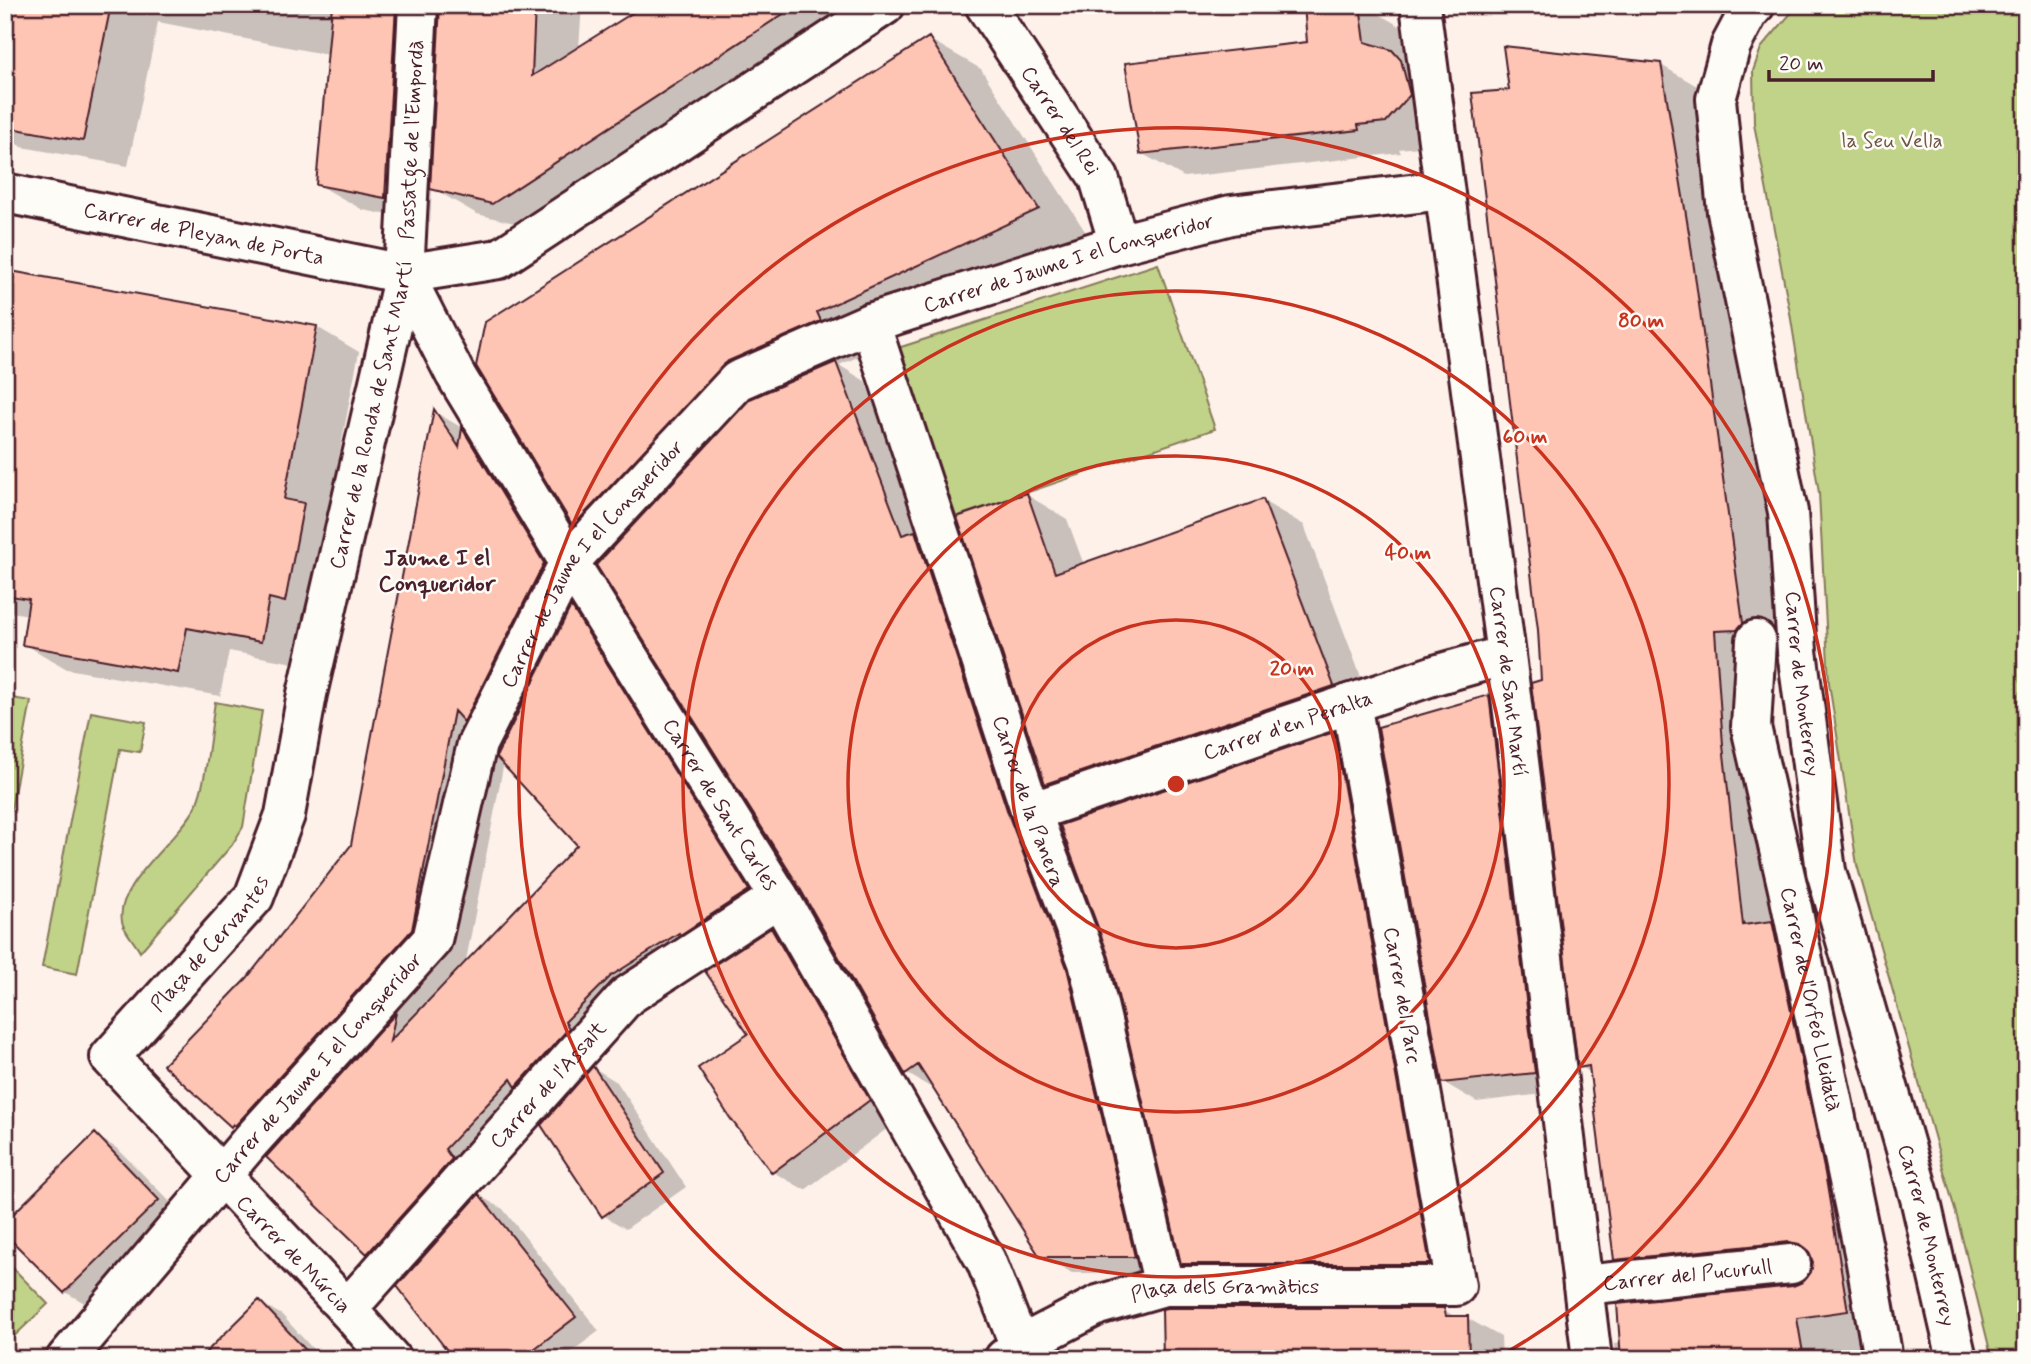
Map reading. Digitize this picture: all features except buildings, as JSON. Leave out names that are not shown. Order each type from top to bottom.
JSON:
[{"type":"street","name":"Passatge de l'Empordà","points":[[404,274],[418,5]]},
{"type":"street","name":"Carrer de la Ronda de Sant Martí","points":[[285,815],[307,694],[404,274],[499,259],[885,5]]},
{"type":"street","name":"Carrer del Rei","points":[[985,5],[1099,178],[1119,244]]},
{"type":"street","name":"Carrer de Sant Martí","points":[[1420,5],[1506,655],[1592,1359]]},
{"type":"street","name":"Carrer de Monterrey","points":[[1755,5],[1731,45],[1716,99],[1727,212],[1788,512],[1797,651],[1826,871],[1920,1198],[1956,1359]]},
{"type":"street","name":"Carrer de Jaume I el Conqueridor","points":[[66,1359],[249,1143],[432,940],[477,744],[569,562],[737,381],[870,323],[1119,244],[1231,215],[1444,190]]},
{"type":"street","name":"Carrer de Pleyan de Porta","points":[[5,193],[404,274]]},
{"type":"street","name":"Carrer de Sant Carles","points":[[404,274],[455,374],[779,897],[986,1261],[1016,1354]]},
{"type":"street","name":"Carrer de la Panera","points":[[870,323],[1031,812],[1088,962],[1164,1286]]},
{"type":"street","name":"Carrer de l'Orfeó Lleidatà","points":[[1756,640],[1751,727],[1857,1216],[1883,1359]]},
{"type":"street","name":"Carrer d'en Peralta","points":[[1031,812],[1435,675],[1506,655]]},
{"type":"street","name":"Carrer del Parc","points":[[1351,703],[1455,1286]]},
{"type":"street","name":"Plaça de Cervantes","points":[[110,1057],[254,897],[285,815]]},
{"type":"street","name":"Carrer de l'Assalt","points":[[347,1309],[627,996],[779,897]]},
{"type":"street","name":"Carrer de Múrcia","points":[[110,1057],[391,1359]]},
{"type":"street","name":"Carrer del Pucurull","points":[[1583,1285],[1791,1264]]},
{"type":"street","name":"Plaça dels Gramàtics","points":[[1016,1354],[1098,1305],[1164,1286],[1455,1286]]},
{"type":"green space","name":"la Seu Vella","points":[[1798,5],[2026,5],[2026,1359],[1992,1359],[1957,1217],[1857,865],[1829,683],[1819,493],[1790,313],[1754,124],[1753,71],[1761,48]]},
{"type":"green space","points":[[1158,264],[1215,429],[952,518],[895,349]]},
{"type":"green space","points":[[5,697],[31,701],[5,843]]},
{"type":"green space","points":[[215,702],[262,711],[243,827],[232,845],[140,952],[123,925],[122,910],[136,879],[195,808],[205,771]]},
{"type":"green space","points":[[91,712],[146,722],[140,752],[120,749],[77,974],[42,967]]},
{"type":"green space","points":[[5,1260],[48,1304],[5,1345]]},
{"type":"district","name":"Jaume I el Conqueridor","points":[[437,570]]}]
